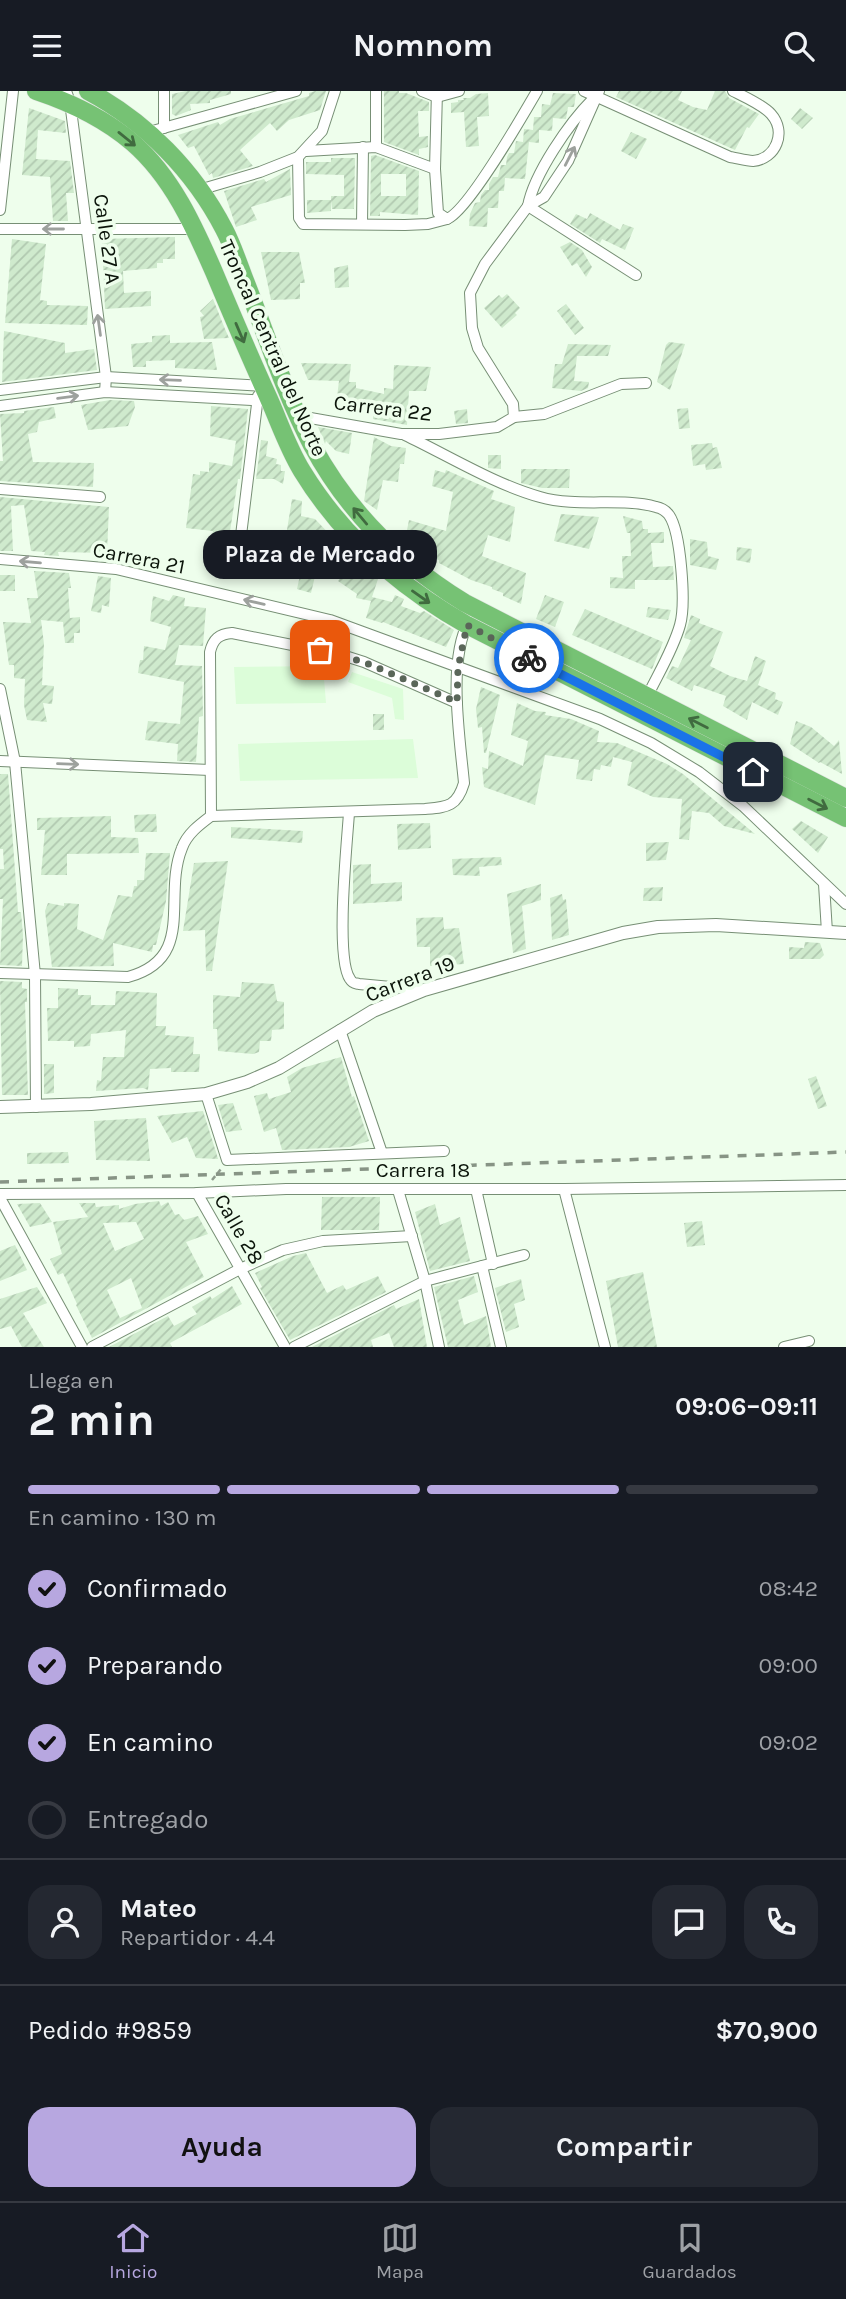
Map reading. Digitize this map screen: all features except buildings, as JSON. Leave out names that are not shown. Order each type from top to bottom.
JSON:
[{"type":"highway","name":"Troncal Central del Norte","points":[[36,91],[68,97],[106,122],[134,144],[166,179],[195,229],[262,393],[301,470],[343,528],[397,580],[467,625],[846,818]]},
{"type":"highway","name":"Troncal Central del Norte","points":[[88,91],[156,130],[225,229],[312,444],[339,488],[376,533],[419,572],[476,610],[846,798]]},
{"type":"street","points":[[0,210],[13,91]]},
{"type":"street","points":[[164,91],[156,130],[294,91]]},
{"type":"street","points":[[335,91],[322,131],[302,154],[300,221],[309,225],[417,225],[447,219],[458,211],[494,161],[537,91]]},
{"type":"street","points":[[376,91],[376,147]]},
{"type":"street","points":[[422,91],[437,94],[459,91]]},
{"type":"street","points":[[584,91],[598,93],[730,157],[754,161],[769,155],[779,141],[778,126],[771,114],[733,91]]},
{"type":"street","points":[[528,206],[531,189],[576,116],[598,93]]},
{"type":"street","points":[[514,417],[513,404],[478,348],[471,328],[470,293],[485,264],[528,206],[544,197],[568,161],[598,93]]},
{"type":"street","points":[[437,94],[435,169],[438,213],[447,219]]},
{"type":"street","name":"Calle 27 A","points":[[68,97],[106,377],[105,392]]},
{"type":"street","points":[[362,224],[363,147]]},
{"type":"street","points":[[199,190],[260,172],[302,154],[363,147],[376,147],[435,169]]},
{"type":"street","points":[[528,206],[636,275]]},
{"type":"street","points":[[0,229],[195,229]]},
{"type":"street","points":[[0,390],[106,377],[262,393]]},
{"type":"street","name":"Carrera 22","points":[[299,416],[401,433],[439,434],[496,427],[514,417],[544,414],[621,384],[646,383]]},
{"type":"street","points":[[0,406],[105,392],[262,393]]},
{"type":"street","points":[[238,560],[262,393]]},
{"type":"street","points":[[401,433],[514,488],[540,497],[585,503],[642,504],[659,507],[668,513],[674,524],[683,581],[683,603],[680,625],[647,697]]},
{"type":"street","points":[[0,489],[100,497]]},
{"type":"street","name":"Carrera 21","points":[[0,559],[116,569],[330,620],[600,719],[651,743],[699,772],[743,806],[846,904]]},
{"type":"street","points":[[0,973],[128,977],[157,965],[164,957],[171,940],[178,861],[183,846],[189,835],[211,815],[349,813],[425,809],[454,803],[461,796],[464,783],[457,702],[458,668],[467,625],[476,610]]},
{"type":"street","points":[[211,815],[210,652],[216,638],[223,634],[232,633],[342,655],[457,702]]},
{"type":"street","points":[[0,689],[15,762],[35,975],[36,1107]]},
{"type":"street","points":[[0,761],[210,770]]},
{"type":"street","points":[[349,813],[342,899],[343,942],[348,977],[359,984],[424,991]]},
{"type":"street","points":[[824,884],[827,932]]},
{"type":"street","name":"Carrera 19","points":[[0,1107],[36,1107],[206,1094],[247,1082],[279,1068],[373,1011],[424,991],[611,936],[658,927],[716,925],[846,933]]},
{"type":"street","points":[[340,1030],[382,1153]]},
{"type":"street","name":"Calle 28","points":[[206,1094],[227,1160]]},
{"type":"street","points":[[227,1160],[444,1151]]},
{"type":"street","name":"Carrera 18","points":[[0,1196],[286,1189],[846,1185]]},
{"type":"street","points":[[476,1189],[501,1347]]},
{"type":"street","points":[[564,1189],[605,1347]]},
{"type":"street","points":[[398,1190],[425,1281],[439,1347]]},
{"type":"street","name":"Calle 28","points":[[197,1193],[285,1347]]},
{"type":"street","points":[[0,1196],[82,1347]]},
{"type":"street","points":[[92,1347],[240,1269],[295,1246],[323,1241],[412,1236]]},
{"type":"street","points":[[294,1347],[425,1281],[524,1255]]},
{"type":"street","points":[[784,1347],[809,1341]]},
{"type":"path","name":"Calle 28","points":[[197,1193],[216,1176],[227,1160]]},
{"type":"shaded area","points":[[323,666],[326,703],[236,704],[234,667]]},
{"type":"shaded area","points":[[352,672],[403,689],[404,720],[395,719],[392,698],[348,682]]},
{"type":"shaded area","points":[[413,739],[418,778],[240,781],[238,744]]},
{"type":"railway","points":[[0,1182],[846,1152]]},
{"type":"way so far","points":[[320,650],[364,662],[457,702],[458,668],[467,625],[529,658]]},
{"type":"place","name":"Plaza de Mercado","points":[[320,650]]},
{"type":"route","points":[[529,658],[753,772]]}]
